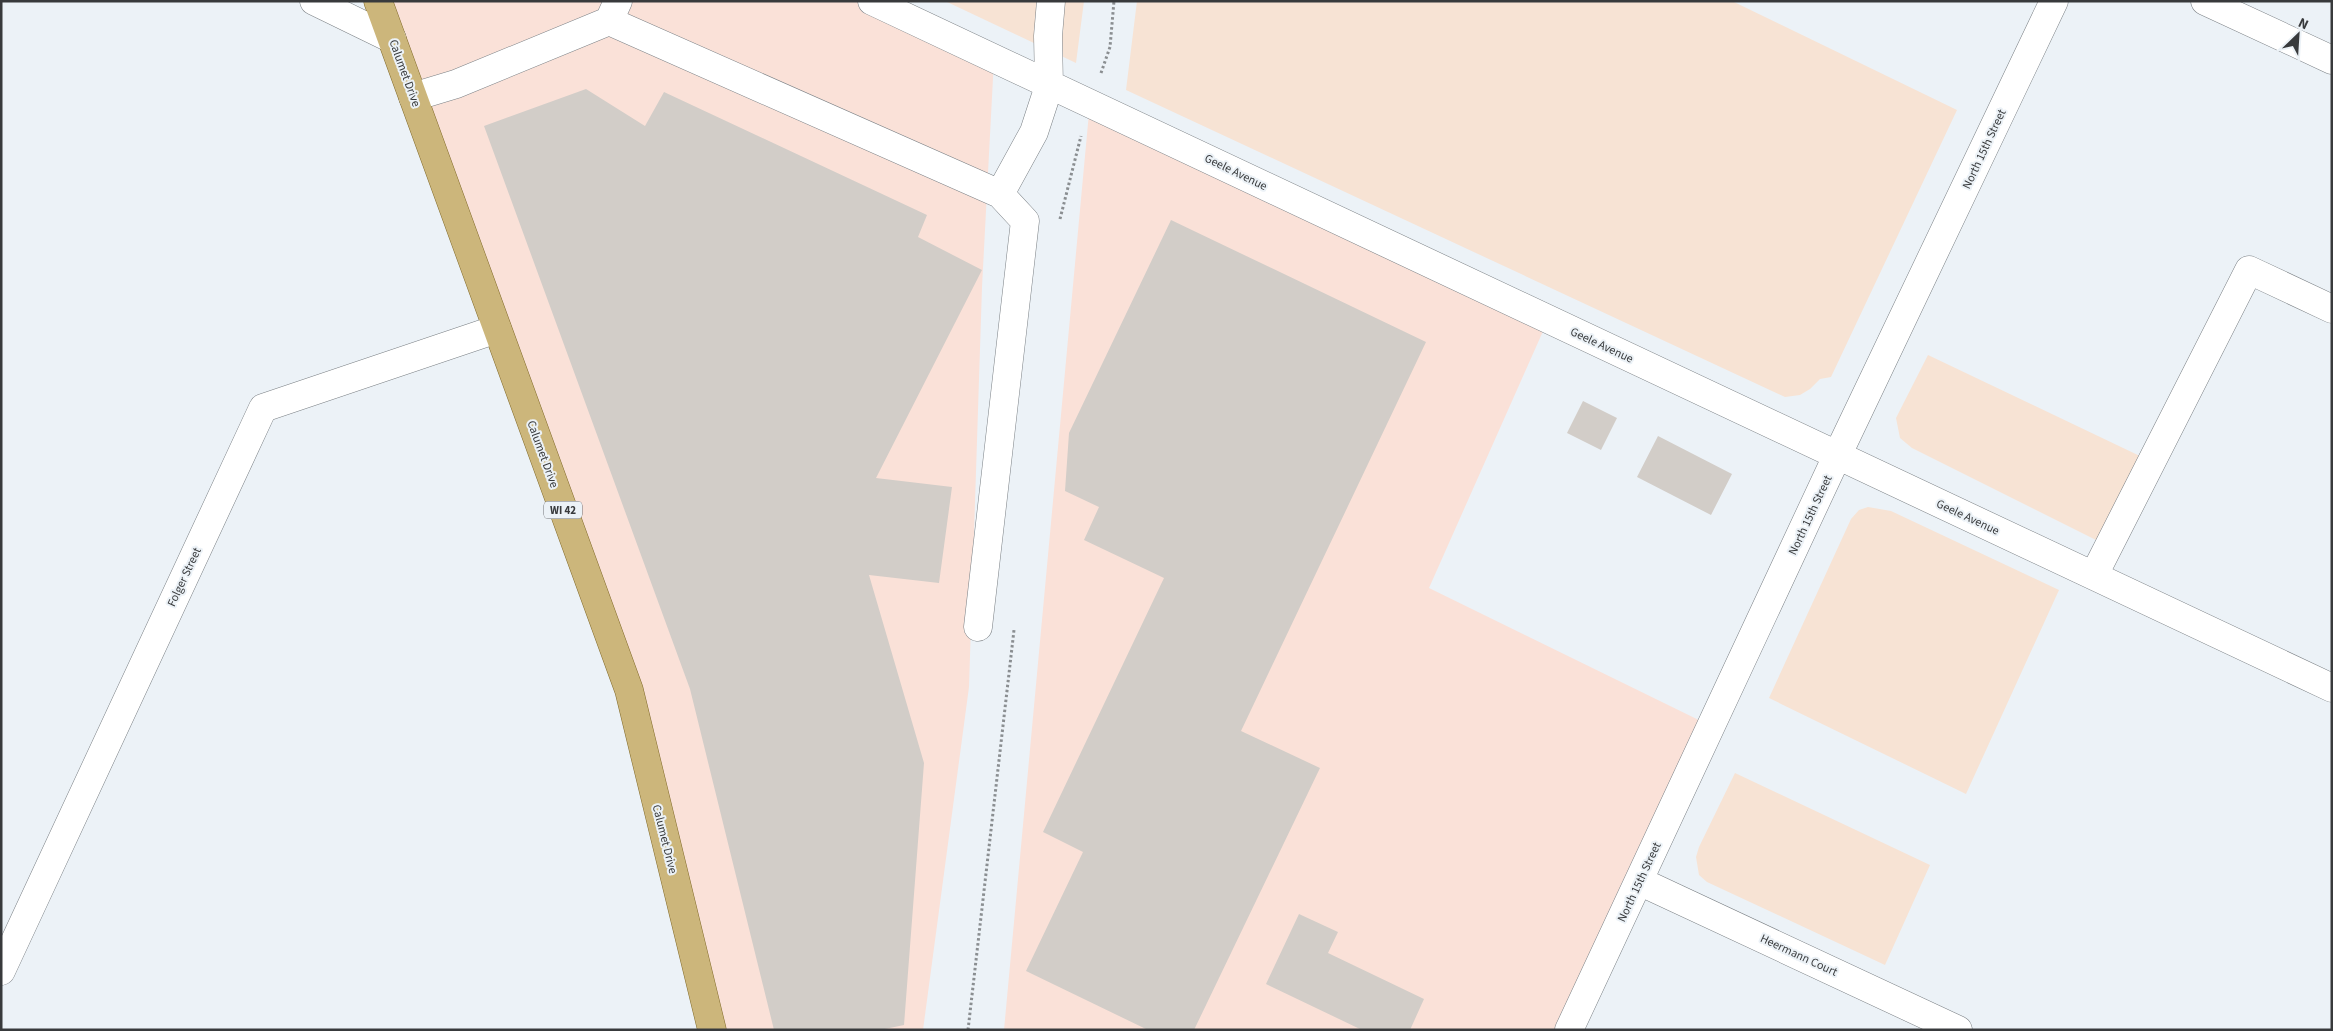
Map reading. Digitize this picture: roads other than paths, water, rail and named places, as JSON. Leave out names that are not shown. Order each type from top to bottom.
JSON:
[{"type":"main road","name":"Calumet Drive","points":[[378,1],[628,690],[712,1030]]},
{"type":"street","points":[[314,1],[392,38]]},
{"type":"street","name":"Geele Avenue","points":[[872,1],[1049,86],[1090,102],[2332,688]]},
{"type":"street","points":[[1000,194],[1034,132],[1049,86],[1048,36],[1051,1]]},
{"type":"street","name":"North 15th Street","points":[[1569,1030],[2054,1]]},
{"type":"street","points":[[2205,1],[2332,60]]},
{"type":"street","points":[[413,97],[456,84],[613,11],[1000,194],[1025,221],[978,627]]},
{"type":"street","points":[[2094,575],[2249,270],[2332,309]]},
{"type":"street","name":"Folger Street","points":[[1,971],[263,408],[497,329]]},
{"type":"street","name":"Heermann Court","points":[[1639,881],[1958,1030]]}]
